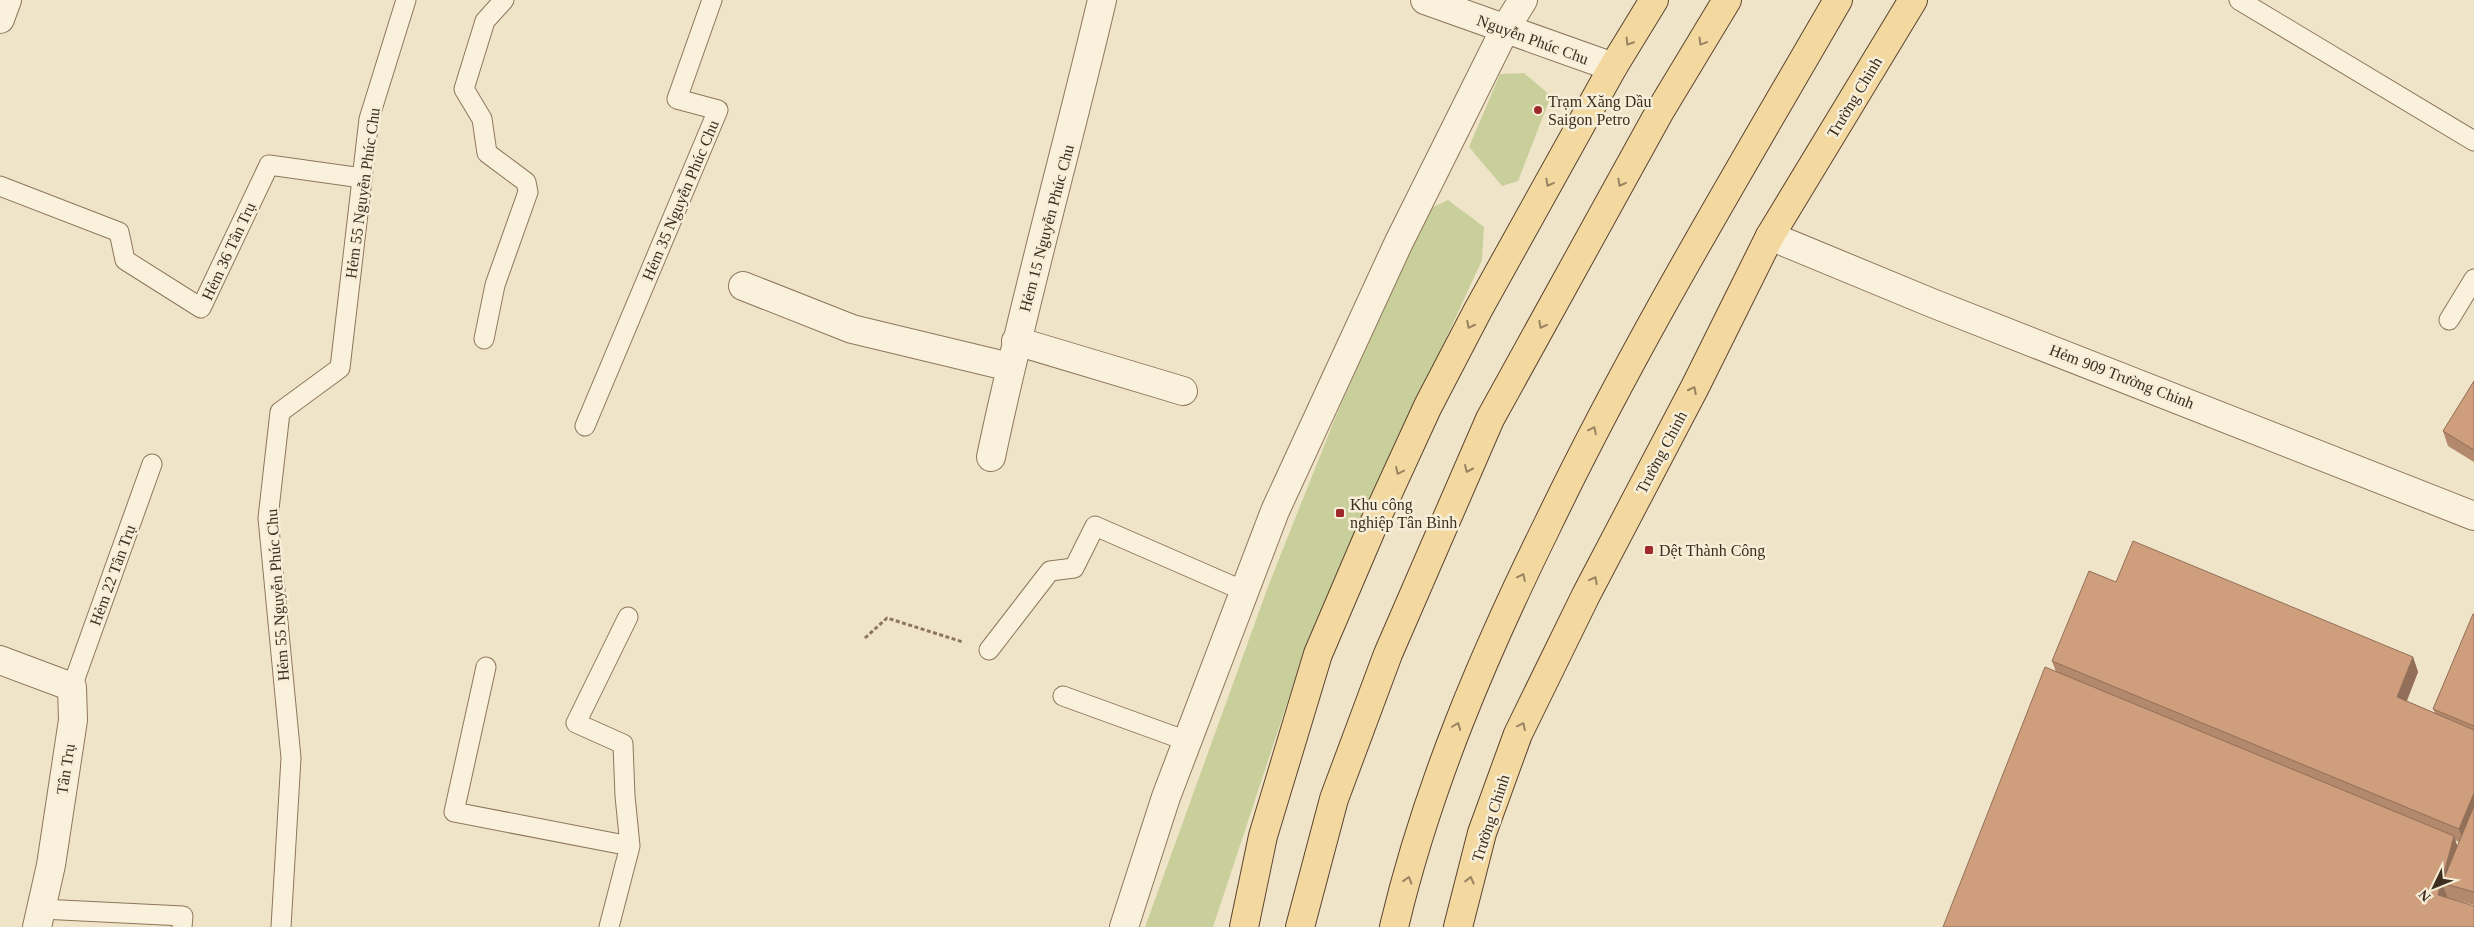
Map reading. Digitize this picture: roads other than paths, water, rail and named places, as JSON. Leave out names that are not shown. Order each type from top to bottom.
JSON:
[{"type":"main road","points":[[1244,927],[1263,836],[1318,654],[1428,406],[1478,310],[1613,67],[1654,0]]},
{"type":"main road","points":[[1300,927],[1334,799],[1388,654],[1490,419],[1660,111],[1727,0]]},
{"type":"main road","points":[[1394,927],[1443,763],[1474,682],[1526,569],[1597,423],[1718,207],[1838,0]]},
{"type":"main road","name":"Trường Chinh","points":[[1458,927],[1482,834],[1518,734],[1586,595],[1695,387],[1770,236],[1913,0]]},
{"type":"street","points":[[0,19],[7,0]]},
{"type":"street","name":"Hẻm 15 Nguyễn Phúc Chu","points":[[991,457],[1016,341],[1070,135],[1102,0]]},
{"type":"street","name":"Nguyễn Phúc Chu","points":[[1425,0],[1613,67]]},
{"type":"street","points":[[1124,927],[1166,797],[1275,511],[1386,271],[1505,29],[1523,0]]},
{"type":"street","name":"Hẻm 909 Trường Chinh","points":[[1770,236],[1932,303],[2474,516]]},
{"type":"street","points":[[743,286],[852,328],[1010,367]]},
{"type":"street","points":[[1016,341],[1183,391]]},
{"type":"street","points":[[0,660],[72,687]]},
{"type":"street","name":"Tân Trụ","points":[[39,918],[51,865],[73,720],[72,687]]},
{"type":"lane","name":"Hẻm 55 Nguyễn Phúc Chu","points":[[281,927],[291,758],[268,518],[280,412],[340,368],[369,119],[406,0]]},
{"type":"lane","points":[[484,339],[495,285],[528,192],[526,182],[487,153],[482,119],[464,89],[485,21],[504,0]]},
{"type":"lane","name":"Hẻm 35 Nguyễn Phúc Chu","points":[[585,426],[718,110],[677,99],[712,0]]},
{"type":"lane","points":[[2239,0],[2474,142]]},
{"type":"lane","name":"Hẻm 36 Tân Trụ","points":[[0,186],[119,232],[125,260],[201,308],[269,165],[362,178]]},
{"type":"lane","points":[[2449,320],[2474,279]]},
{"type":"lane","name":"Hẻm 22 Tân Trụ","points":[[72,687],[152,464]]},
{"type":"lane","points":[[989,650],[1050,571],[1074,568],[1095,526],[1244,592]]},
{"type":"lane","points":[[609,927],[630,846],[624,796],[623,744],[576,723],[628,617]]},
{"type":"lane","points":[[486,667],[454,812],[630,846]]},
{"type":"lane","points":[[1063,696],[1187,741]]},
{"type":"lane","points":[[39,918],[183,916],[182,927]]},
{"type":"place","name":"Trạm Xăng Dầu Saigon Petro","points":[[1538,110]]},
{"type":"place","name":"Khu công nghiệp Tân Bình","points":[[1340,513]]},
{"type":"place","name":"Dệt Thành Công","points":[[1649,550]]}]
